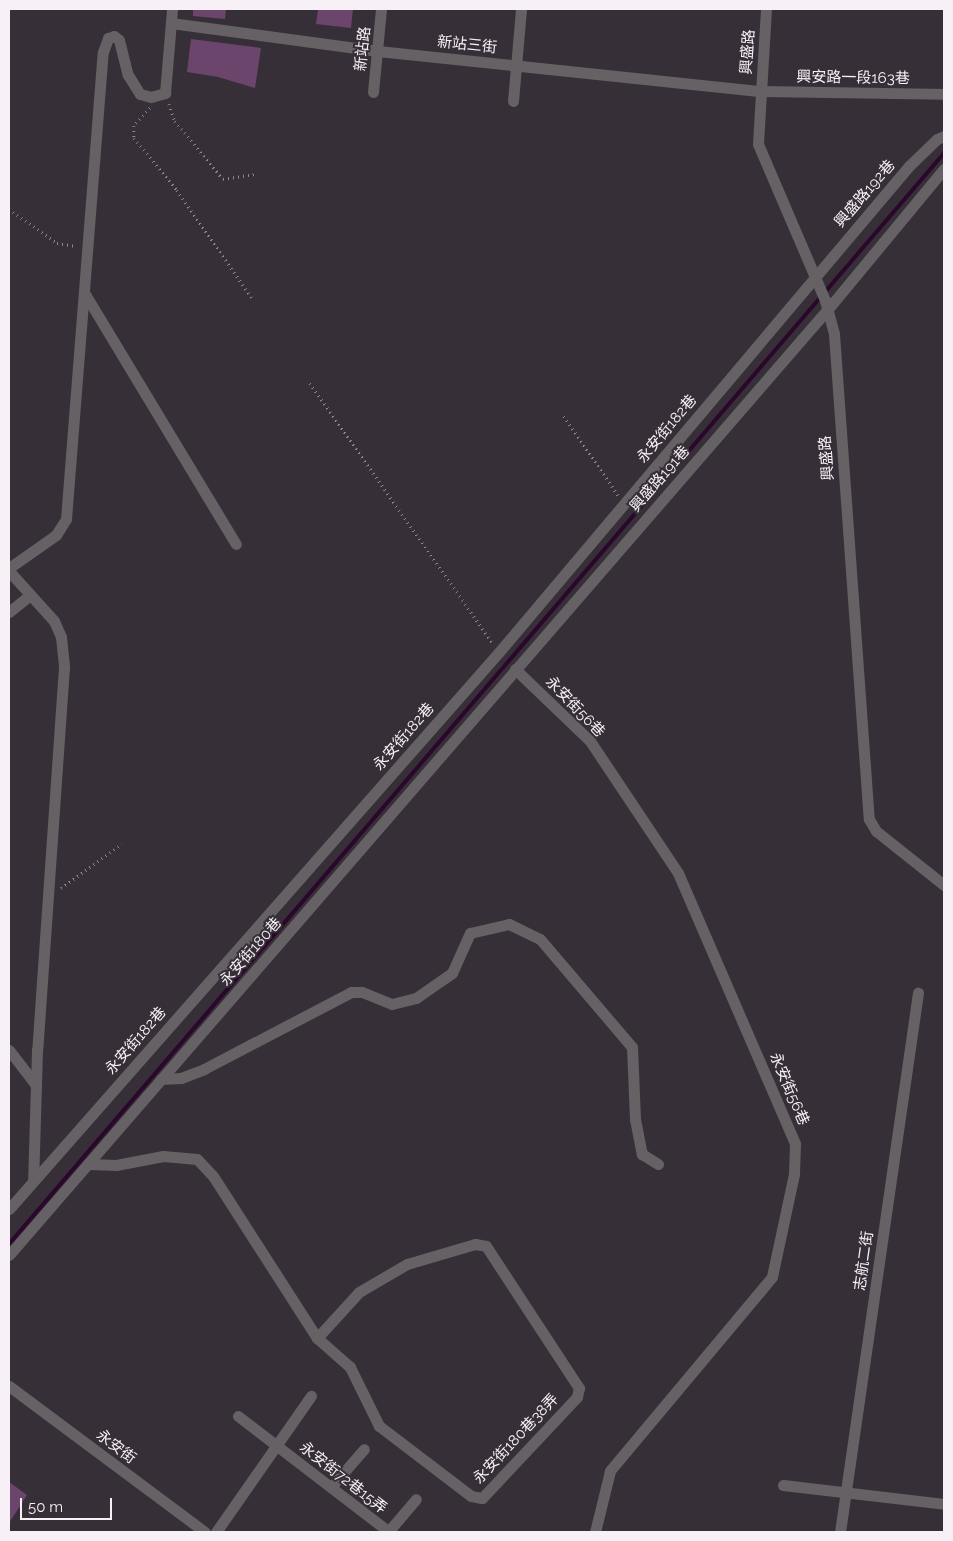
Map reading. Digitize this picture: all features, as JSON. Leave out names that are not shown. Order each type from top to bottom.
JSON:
[{"type":"street","points":[[33,1181],[36,1085],[47,898],[64,667],[61,637],[54,621],[29,596],[9,569],[56,535],[66,519],[85,294],[86,247],[103,52],[108,38],[114,36],[119,40],[128,75],[140,94],[151,97],[165,93],[168,78],[172,9]]},
{"type":"street","name":"新站路","points":[[373,92],[382,9]]},
{"type":"street","points":[[513,101],[521,9]]},
{"type":"street","name":"興盛路","points":[[766,9],[758,144],[826,305],[834,334],[869,819],[876,831],[944,885]]},
{"type":"street","name":"新站三街","points":[[171,23],[378,51],[761,91]]},
{"type":"street","name":"興安路一段163巷","points":[[761,91],[944,94]]},
{"type":"street","name":"興盛路192巷","points":[[815,281],[909,166],[937,139],[944,136]]},
{"type":"street","name":"興盛路191巷","points":[[515,668],[944,170]]},
{"type":"street","name":"永安街182巷","points":[[9,1209],[499,652],[815,281]]},
{"type":"street","points":[[85,294],[236,544]]},
{"type":"street","points":[[9,612],[29,596]]},
{"type":"street","name":"永安街180巷","points":[[9,1255],[515,668]]},
{"type":"street","name":"永安街56巷","points":[[515,668],[590,741],[678,873],[795,1144],[794,1174],[772,1277],[610,1471],[595,1532]]},
{"type":"street","points":[[161,1080],[181,1078],[204,1069],[351,992],[362,992],[392,1004],[416,998],[452,973],[470,933],[509,924],[540,939],[632,1047],[635,1119],[642,1154],[658,1164]]},
{"type":"street","name":"志航二街","points":[[840,1532],[918,994]]},
{"type":"street","points":[[9,1050],[36,1085]]},
{"type":"street","name":"永安街180巷38弄","points":[[89,1164],[116,1165],[163,1156],[197,1159],[212,1176],[317,1338],[350,1367],[379,1426],[471,1496],[482,1498],[577,1397],[579,1388],[486,1246],[475,1244],[406,1264],[358,1292],[317,1338]]},
{"type":"street","name":"永安街","points":[[10,1389],[205,1532]]},
{"type":"street","points":[[216,1532],[278,1447],[311,1396]]},
{"type":"street","name":"永安街72巷15弄","points":[[238,1416],[388,1532]]},
{"type":"street","points":[[331,1487],[364,1449]]},
{"type":"street","points":[[783,1485],[846,1490],[944,1504]]},
{"type":"street","points":[[388,1532],[416,1499]]},
{"type":"path","points":[[165,93],[175,122],[223,179],[255,174]]},
{"type":"path","points":[[151,97],[149,110],[134,126],[134,138],[177,190],[252,298]]},
{"type":"path","points":[[9,209],[57,244],[86,247]]},
{"type":"path","points":[[310,383],[499,652]]},
{"type":"path","points":[[564,416],[624,504]]},
{"type":"path","points":[[47,898],[122,844]]},
{"type":"building","points":[[193,9],[226,9],[225,19],[193,16]]},
{"type":"building","points":[[318,9],[353,9],[351,28],[316,24]]},
{"type":"building","points":[[191,39],[261,48],[255,88],[218,77],[187,72]]},
{"type":"building","points":[[9,1482],[27,1495],[9,1523]]},
{"type":"waterway","points":[[9,1244],[944,153]]}]
